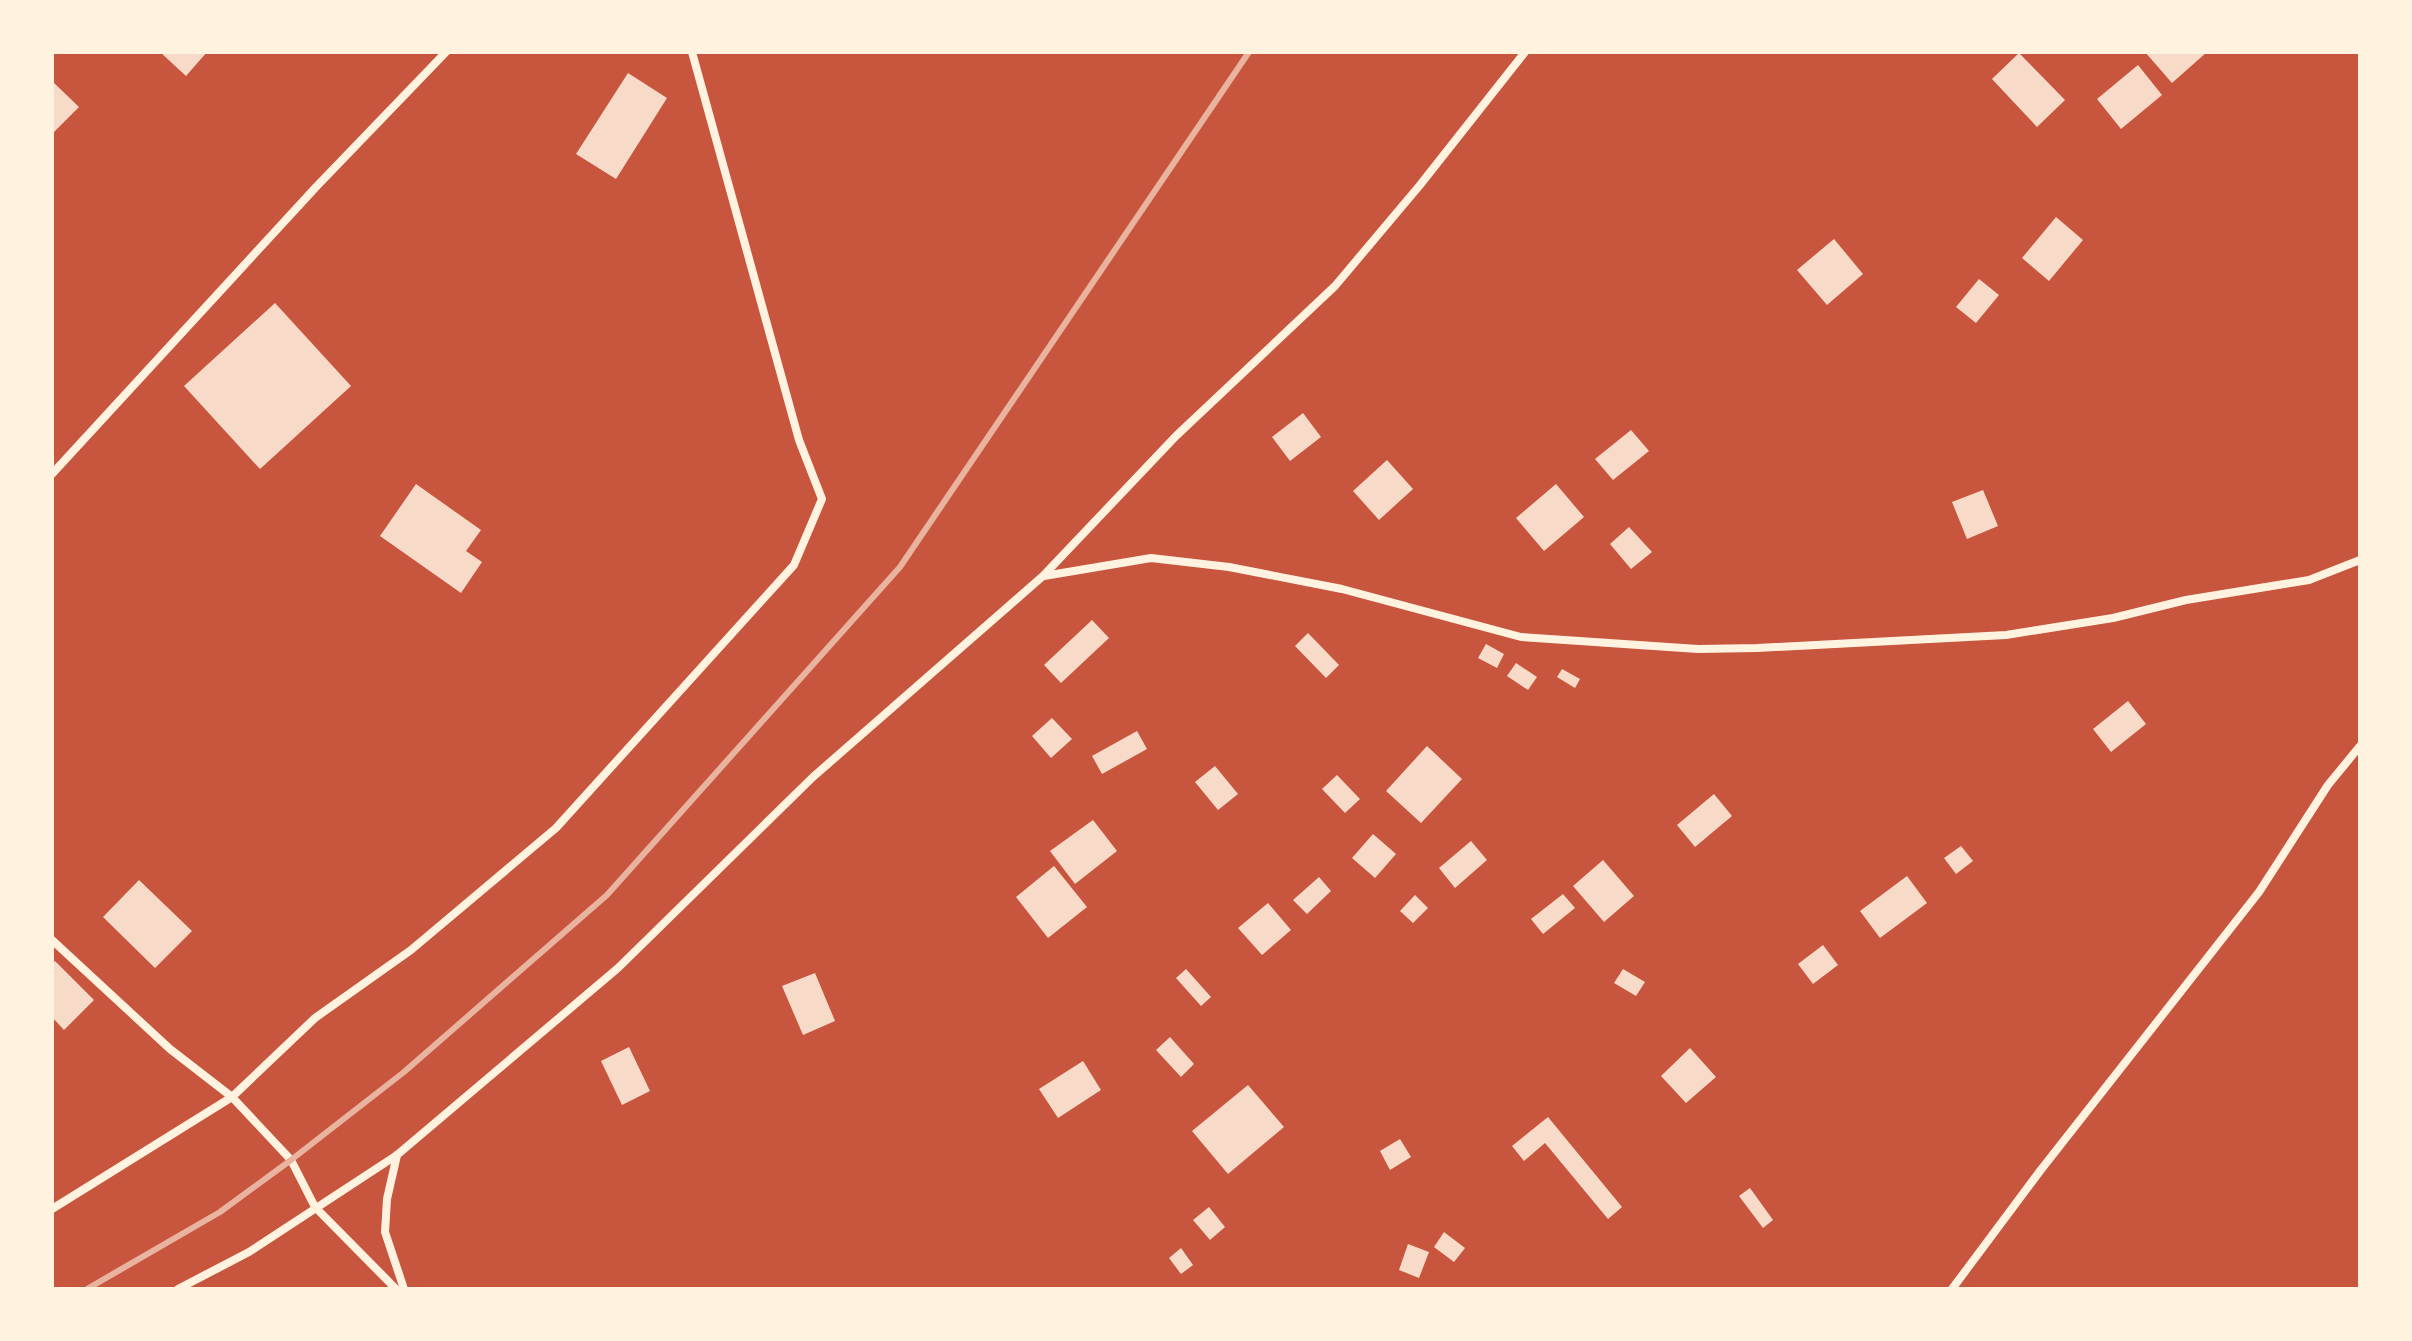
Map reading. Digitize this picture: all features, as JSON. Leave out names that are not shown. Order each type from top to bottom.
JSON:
[{"type":"street","points":[[52,474],[316,187],[446,52]]},
{"type":"street","points":[[52,1209],[232,1097],[315,1018],[411,950],[556,828],[794,565],[822,499],[799,440],[692,52]]},
{"type":"street","points":[[178,1289],[249,1252],[397,1155],[618,968],[813,777],[1043,576],[1176,436],[1335,286],[1525,52]]},
{"type":"street","points":[[1043,576],[1151,558],[1229,567],[1342,589],[1521,637],[1698,649],[2006,635],[2309,580],[2360,560]]},
{"type":"street","points":[[1952,1289],[2040,1171],[2259,892],[2328,785],[2360,746]]},
{"type":"street","points":[[52,940],[170,1049],[232,1097],[291,1160],[315,1207],[396,1289]]},
{"type":"street","points":[[397,1155],[387,1199],[385,1232],[404,1289]]},
{"type":"building","points":[[160,52],[207,52],[186,76]]},
{"type":"building","points":[[2145,52],[2207,52],[2172,83]]},
{"type":"building","points":[[2019,53],[2065,100],[2037,127],[1992,79]]},
{"type":"building","points":[[2138,65],[2162,95],[2121,129],[2097,99]]},
{"type":"building","points":[[628,73],[667,98],[616,179],[576,154]]},
{"type":"building","points":[[52,81],[79,107],[52,134]]},
{"type":"building","points":[[2056,217],[2083,240],[2049,281],[2022,258]]},
{"type":"building","points":[[1834,239],[1863,274],[1827,305],[1797,270]]},
{"type":"building","points":[[1979,279],[1999,295],[1976,323],[1956,307]]},
{"type":"building","points":[[275,303],[351,386],[260,469],[184,386]]},
{"type":"building","points":[[1303,413],[1321,437],[1290,461],[1272,437]]},
{"type":"building","points":[[1631,430],[1649,451],[1613,480],[1595,459]]},
{"type":"building","points":[[1387,460],[1413,489],[1379,520],[1353,491]]},
{"type":"building","points":[[416,484],[481,530],[466,551],[482,562],[461,593],[380,536]]},
{"type":"building","points":[[1556,484],[1584,517],[1544,551],[1516,518]]},
{"type":"building","points":[[1983,490],[1998,526],[1967,539],[1952,502]]},
{"type":"building","points":[[1629,527],[1652,552],[1631,569],[1610,544]]},
{"type":"building","points":[[1092,620],[1109,638],[1061,683],[1044,665]]},
{"type":"building","points":[[1308,633],[1339,665],[1326,678],[1295,646]]},
{"type":"building","points":[[1486,644],[1504,654],[1497,668],[1478,658]]},
{"type":"building","points":[[1516,663],[1537,677],[1528,690],[1507,676]]},
{"type":"building","points":[[1562,669],[1580,679],[1575,688],[1557,677]]},
{"type":"building","points":[[2128,701],[2146,724],[2111,752],[2093,729]]},
{"type":"building","points":[[1052,718],[1072,739],[1051,758],[1032,736]]},
{"type":"building","points":[[1137,731],[1147,749],[1102,774],[1092,756]]},
{"type":"building","points":[[1427,746],[1462,779],[1421,823],[1386,791]]},
{"type":"building","points":[[1215,766],[1238,794],[1218,810],[1195,782]]},
{"type":"building","points":[[1337,775],[1360,799],[1345,813],[1322,789]]},
{"type":"building","points":[[1714,794],[1732,816],[1695,847],[1677,825]]},
{"type":"building","points":[[1093,820],[1117,851],[1075,884],[1050,851]]},
{"type":"building","points":[[1373,834],[1396,854],[1375,878],[1352,858]]},
{"type":"building","points":[[1471,841],[1487,860],[1455,888],[1439,868]]},
{"type":"building","points":[[1961,846],[1973,861],[1956,874],[1944,858]]},
{"type":"building","points":[[1603,860],[1634,896],[1604,922],[1573,886]]},
{"type":"building","points":[[1054,866],[1087,907],[1048,938],[1016,897]]},
{"type":"building","points":[[1907,876],[1927,903],[1880,938],[1860,911]]},
{"type":"building","points":[[1319,877],[1331,891],[1307,914],[1293,900]]},
{"type":"building","points":[[139,880],[192,931],[155,968],[103,917]]},
{"type":"building","points":[[1563,894],[1575,908],[1543,934],[1531,919]]},
{"type":"building","points":[[1415,895],[1428,908],[1413,923],[1400,911]]},
{"type":"building","points":[[1268,903],[1291,930],[1262,955],[1238,928]]},
{"type":"building","points":[[1823,945],[1838,965],[1813,984],[1798,964]]},
{"type":"building","points":[[55,961],[94,1000],[64,1030],[52,1017],[52,964]]},
{"type":"building","points":[[1186,969],[1211,997],[1201,1006],[1176,978]]},
{"type":"building","points":[[1623,969],[1645,982],[1636,996],[1614,983]]},
{"type":"building","points":[[815,973],[835,1021],[803,1035],[782,986]]},
{"type":"building","points":[[1170,1037],[1194,1064],[1181,1077],[1156,1050]]},
{"type":"building","points":[[629,1047],[650,1091],[622,1105],[601,1061]]},
{"type":"building","points":[[1690,1048],[1716,1077],[1686,1103],[1661,1076]]},
{"type":"building","points":[[1083,1061],[1101,1090],[1058,1118],[1039,1089]]},
{"type":"building","points":[[1248,1085],[1284,1127],[1228,1174],[1192,1131]]},
{"type":"building","points":[[1548,1117],[1622,1207],[1608,1219],[1545,1143],[1524,1161],[1512,1146]]},
{"type":"building","points":[[1400,1139],[1411,1157],[1390,1170],[1380,1151]]},
{"type":"building","points":[[1750,1188],[1773,1220],[1763,1228],[1739,1196]]},
{"type":"building","points":[[1209,1207],[1225,1227],[1210,1240],[1193,1220]]},
{"type":"building","points":[[1444,1232],[1465,1248],[1454,1262],[1434,1247]]},
{"type":"building","points":[[1408,1244],[1429,1252],[1419,1278],[1399,1270]]},
{"type":"building","points":[[1181,1248],[1193,1265],[1181,1274],[1169,1258]]},
{"type":"railway","points":[[87,1289],[220,1212],[291,1160],[404,1072],[607,895],[900,567],[1249,52]]}]
